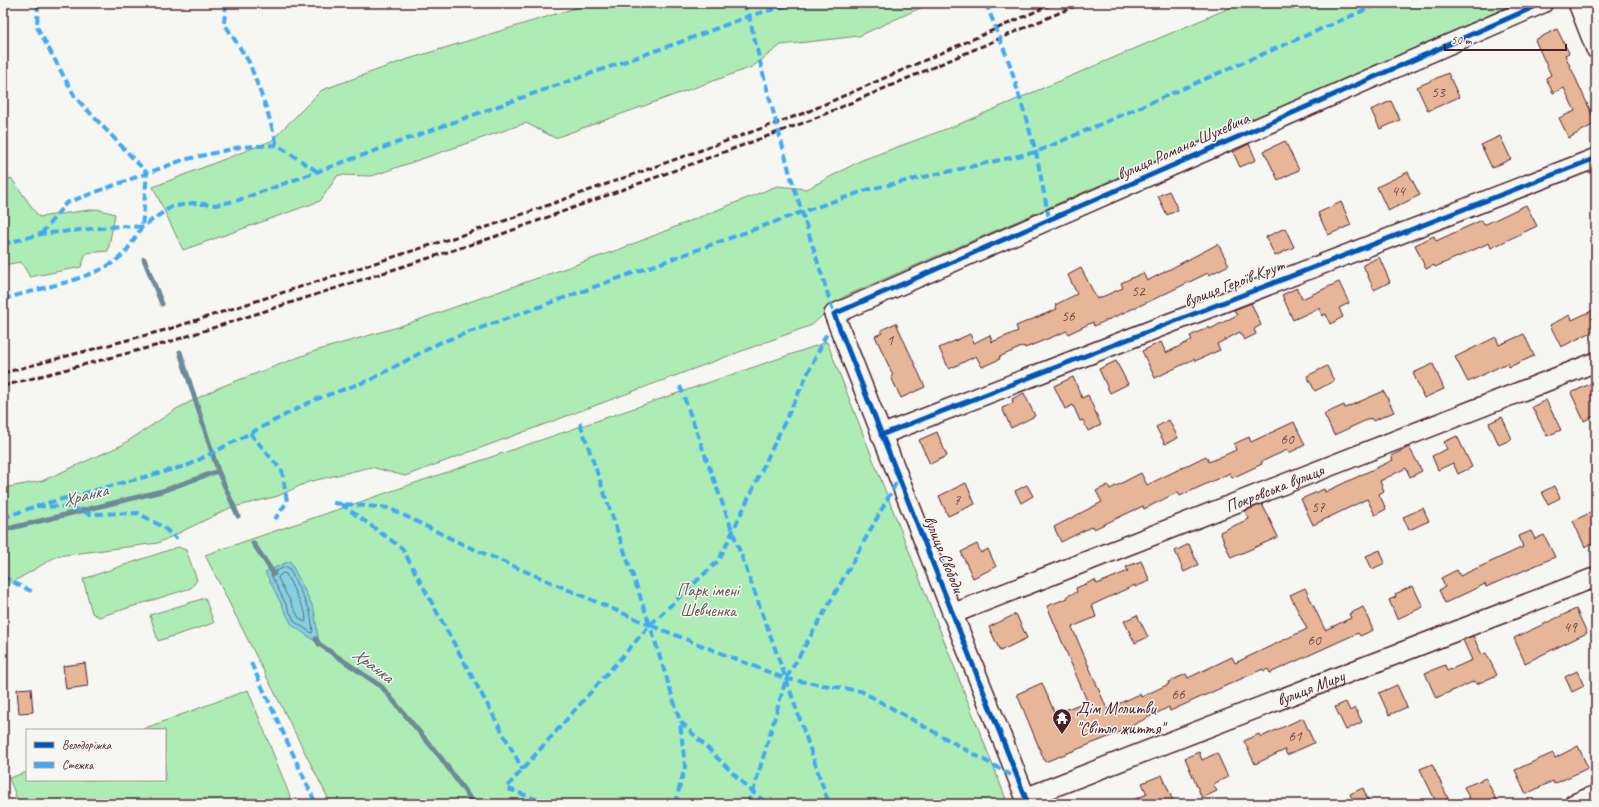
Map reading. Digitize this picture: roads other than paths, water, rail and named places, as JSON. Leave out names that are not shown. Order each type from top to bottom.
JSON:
[{"type":"street","name":"вулиця Романа Шухевича","points":[[834,314],[1543,3]]},
{"type":"street","points":[[1578,3],[1596,49]]},
{"type":"street","name":"вулиця Героїв Крут","points":[[882,435],[1596,158]]},
{"type":"street","name":"вулиця Свободи","points":[[834,314],[1026,801]]},
{"type":"street","name":"Покровська вулиця","points":[[952,614],[1596,362]]},
{"type":"street","name":"вулиця Миру","points":[[1026,801],[1596,577]]},
{"type":"street","points":[[1574,804],[1596,795]]},
{"type":"water","points":[[290,561],[314,609],[319,644],[292,625],[265,572]]},
{"type":"waterway","points":[[144,259],[162,304]]},
{"type":"waterway","points":[[180,352],[218,471],[238,516]]},
{"type":"waterway","name":"Хранка","points":[[3,530],[162,491],[218,471]]},
{"type":"waterway","points":[[253,543],[274,574]]},
{"type":"waterway","name":"Хранка","points":[[316,639],[319,644],[382,687],[441,758],[474,804]]},
{"type":"railway","points":[[3,373],[169,329],[490,226],[807,112],[1055,3]]},
{"type":"railway","points":[[3,386],[166,343],[494,237],[811,120],[1082,3]]},
{"type":"place","name":"Дім Молитви \"Світло життя\"","points":[[1062,735]]},
{"type":"park label","name":"Парк імені Шевченка","points":[[708,600]]}]
